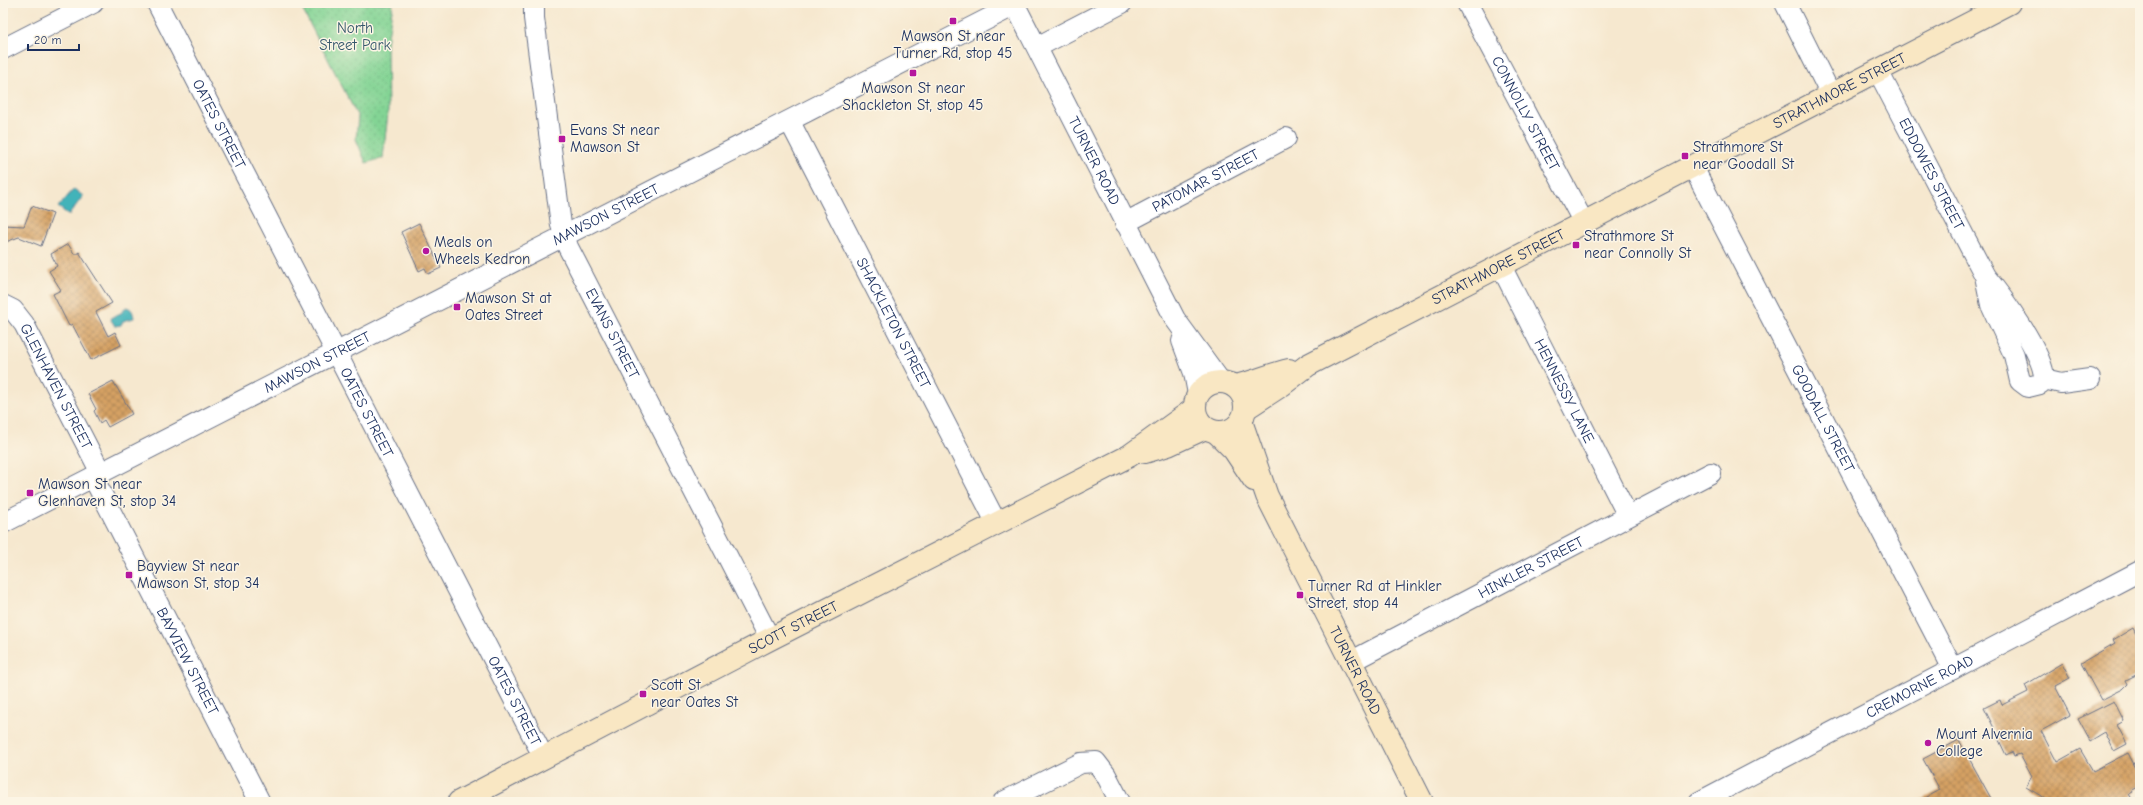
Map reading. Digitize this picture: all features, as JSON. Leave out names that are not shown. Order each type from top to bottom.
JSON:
[{"type":"street","points":[[3,49],[93,3]]},
{"type":"street","name":"OATES STREET","points":[[157,3],[544,758]]},
{"type":"street","name":"EVANS STREET","points":[[534,3],[534,26],[564,237],[570,252],[770,640]]},
{"type":"street","points":[[1037,47],[1122,3]]},
{"type":"street","name":"CONNOLLY STREET","points":[[1467,3],[1584,223]]},
{"type":"street","points":[[1785,3],[1831,95]]},
{"type":"street","name":"STRATHMORE STREET","points":[[1243,415],[1308,365],[2009,3]]},
{"type":"street","name":"MAWSON STREET","points":[[3,523],[790,122],[1015,4]]},
{"type":"street","name":"TURNER ROAD","points":[[1015,4],[1175,319],[1194,373],[1196,401],[1200,423],[1234,450],[1266,496],[1422,802]]},
{"type":"street","name":"EDDOWES STREET","points":[[1878,71],[1985,276],[2005,299],[2041,363],[2044,379],[2061,383],[2090,379]]},
{"type":"street","name":"SHACKLETON STREET","points":[[790,122],[997,524]]},
{"type":"street","name":"PATOMAR STREET","points":[[1125,223],[1286,138]]},
{"type":"street","name":"GOODALL STREET","points":[[1693,167],[1952,669]]},
{"type":"street","name":"HENNESSY LANE","points":[[1501,266],[1628,516]]},
{"type":"street","name":"GLENHAVEN STREET","points":[[6,301],[24,324],[97,475]]},
{"type":"street","name":"TURNER ROAD","points":[[1175,319],[1228,384],[1244,401],[1243,415],[1266,496]]},
{"type":"street","name":"STRATHMORE STREET","points":[[1228,384],[1254,383],[1275,373],[1308,365]]},
{"type":"street","points":[[1196,401],[1208,385],[1228,384]]},
{"type":"street","name":"SCOTT STREET","points":[[1129,456],[1196,401]]},
{"type":"street","points":[[1211,431],[1231,430],[1243,415]]},
{"type":"street","name":"SCOTT STREET","points":[[459,802],[770,640],[1129,456],[1211,431]]},
{"type":"street","name":"HINKLER STREET","points":[[1350,662],[1711,473]]},
{"type":"street","name":"BAYVIEW STREET","points":[[97,475],[260,802]]},
{"type":"street","name":"CREMORNE ROAD","points":[[1698,802],[2140,571]]},
{"type":"street","points":[[1003,802],[1081,763],[1096,762],[1106,775],[1120,802]]},
{"type":"green space","name":"North Street Park","points":[[299,3],[393,3],[387,44],[388,113],[383,158],[366,163],[356,139],[358,117]]},
{"type":"water","points":[[74,189],[83,196],[69,215],[58,207]]},
{"type":"water","points":[[126,307],[130,308],[134,318],[123,321],[121,325],[115,326],[111,320],[112,317],[121,313]]},
{"type":"building","points":[[32,206],[53,214],[41,246],[19,237],[3,243],[3,225],[24,226]]},
{"type":"building","name":"Meals on Wheels Kedron","points":[[419,223],[441,268],[428,274],[425,268],[419,271],[401,232]]},
{"type":"building","points":[[68,244],[75,255],[79,252],[112,303],[96,312],[108,336],[115,332],[121,345],[91,360],[72,324],[69,326],[53,294],[61,290],[49,271],[57,266],[51,254]]},
{"type":"building","points":[[113,381],[132,414],[108,427],[104,420],[100,423],[94,411],[96,409],[88,394]]},
{"type":"building","points":[[2133,628],[2136,634],[2140,632],[2140,673],[2126,680],[2128,684],[2123,689],[2101,700],[2081,663],[2115,643],[2113,640]]},
{"type":"building","points":[[2062,663],[2070,678],[2055,686],[2070,715],[2041,731],[2057,762],[2080,749],[2093,771],[2128,753],[2140,776],[2140,785],[2129,794],[2134,802],[2051,802],[2026,787],[2032,776],[2020,754],[2014,756],[2012,752],[2006,755],[1984,708],[2000,700],[2002,705],[2028,692],[2025,685]]},
{"type":"building","points":[[2114,701],[2124,721],[2117,725],[2127,744],[2114,751],[2105,732],[2090,741],[2078,719]]},
{"type":"building","points":[[1959,740],[1993,802],[1918,802],[1940,790],[1923,759]]},
{"type":"place","name":"Mawson St near Turner Rd, stop 45","points":[[953,21]]},
{"type":"place","name":"Mawson St near Shackleton St, stop 45","points":[[913,73]]},
{"type":"place","name":"Evans St near Mawson St","points":[[562,139]]},
{"type":"place","name":"Strathmore St near Goodall St","points":[[1685,156]]},
{"type":"place","name":"Strathmore St near Connolly St","points":[[1576,245]]},
{"type":"place","name":"Meals on Wheels Kedron","points":[[426,251]]},
{"type":"place","name":"Mawson St at Oates Street","points":[[457,307]]},
{"type":"place","name":"Mawson St near Glenhaven St, stop 34","points":[[30,493]]},
{"type":"place","name":"Bayview St near Mawson St, stop 34","points":[[129,575]]},
{"type":"place","name":"Turner Rd at Hinkler Street, stop 44","points":[[1300,595]]},
{"type":"place","name":"Scott St near Oates St","points":[[643,694]]},
{"type":"place","name":"Mount Alvernia College","points":[[1928,743]]}]
